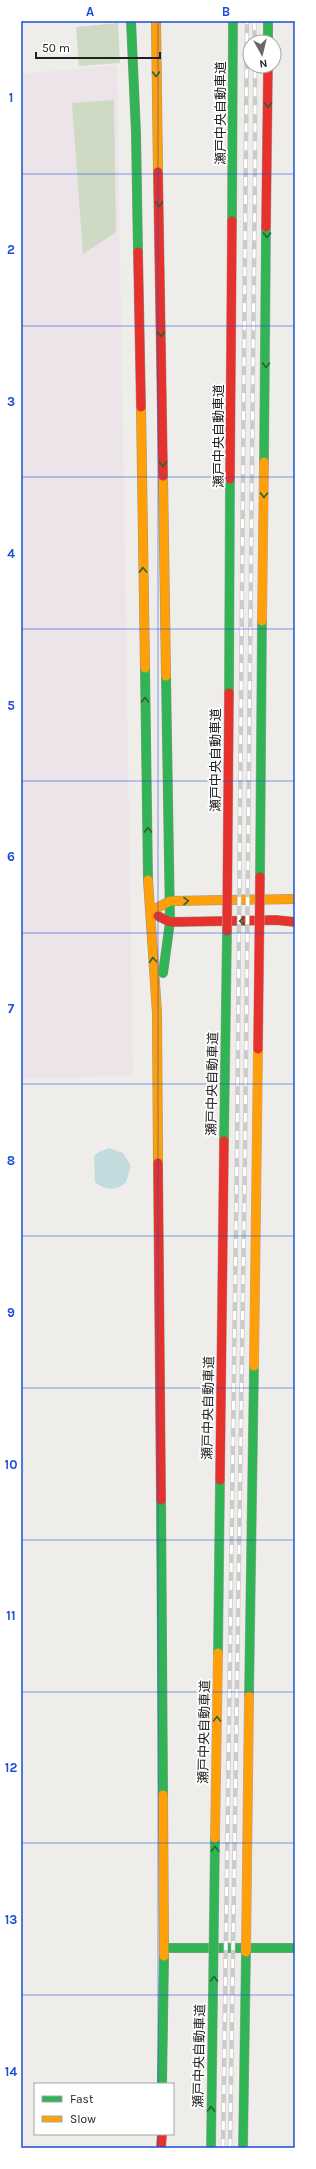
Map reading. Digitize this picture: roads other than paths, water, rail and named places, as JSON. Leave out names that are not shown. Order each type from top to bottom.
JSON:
[{"type":"main road","points":[[131,21],[136,133],[149,912],[157,1013],[164,1948],[162,2083]]},
{"type":"main road","points":[[156,21],[170,901],[170,922],[157,1013]]},
{"type":"main road","name":"瀬戸中央自動車道","points":[[211,2148],[228,863],[233,21]]},
{"type":"main road","points":[[268,21],[268,34]]},
{"type":"main road","points":[[243,2148],[259,1020],[268,74]]},
{"type":"main road","points":[[149,912],[170,901],[295,899]]},
{"type":"main road","points":[[149,912],[170,922],[276,920],[295,922]]},
{"type":"main road","points":[[164,1948],[295,1948]]},
{"type":"main road","points":[[161,2148],[162,2135]]},
{"type":"water","points":[[109,1148],[123,1153],[131,1166],[126,1182],[119,1187],[111,1189],[103,1187],[95,1182],[94,1156]]},
{"type":"railway","points":[[223,2148],[237,1155],[247,21]]},
{"type":"railway","points":[[254,21],[255,34]]},
{"type":"railway","points":[[230,2148],[245,1155],[255,74]]}]
